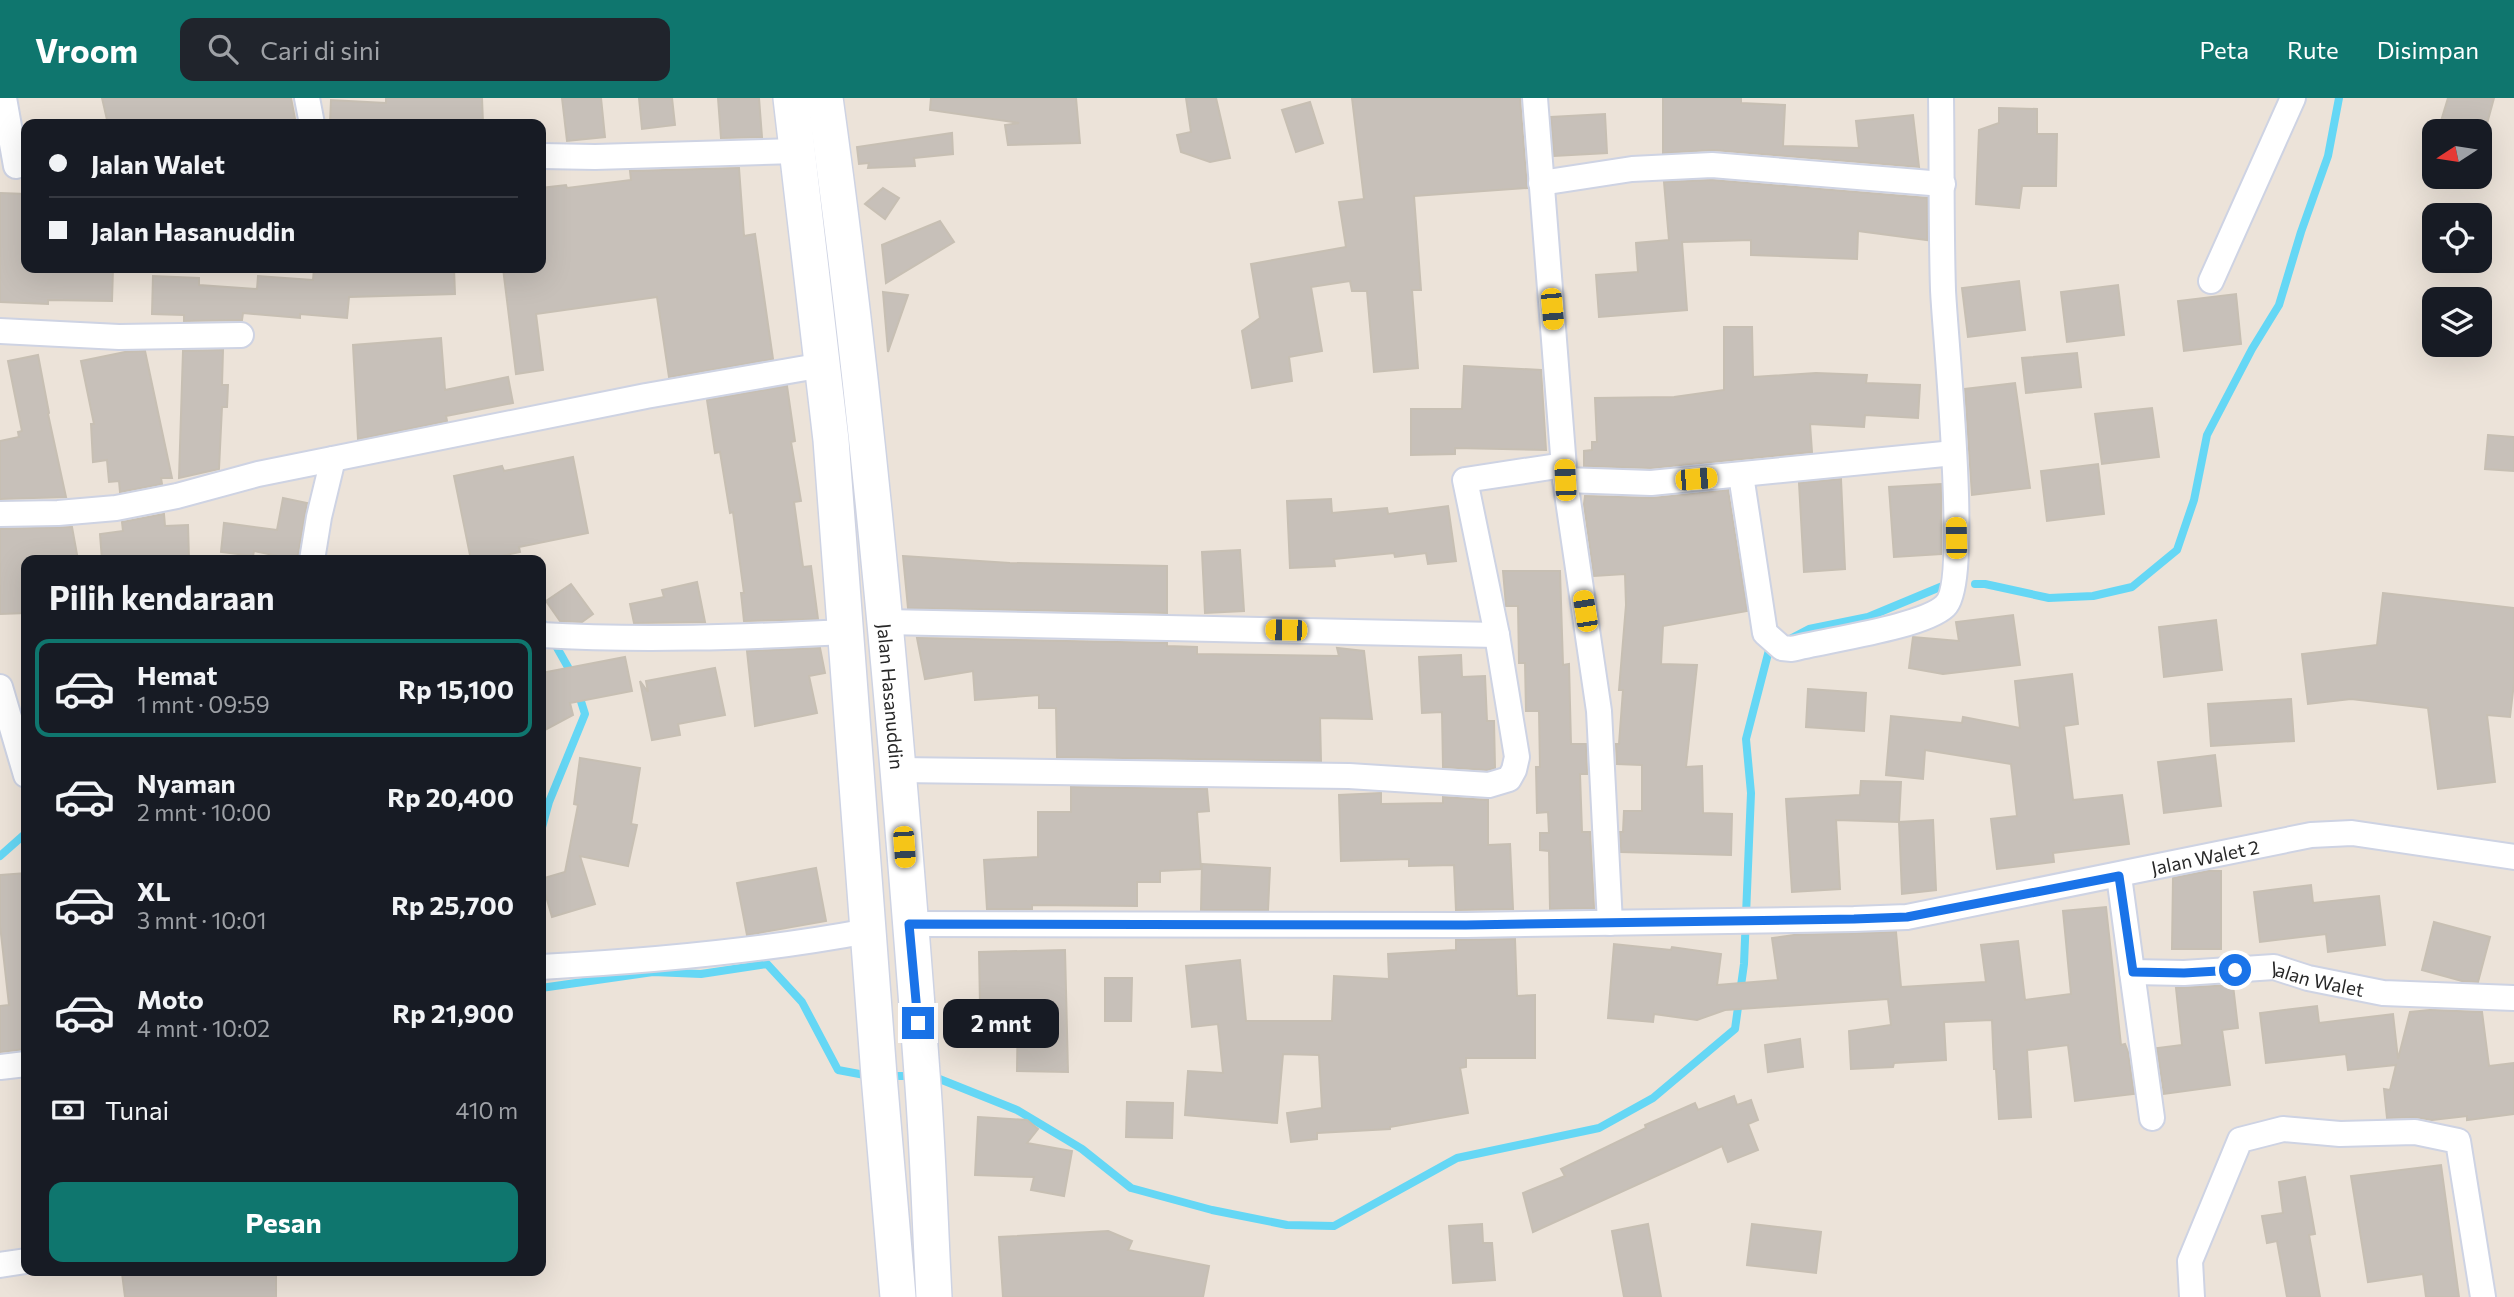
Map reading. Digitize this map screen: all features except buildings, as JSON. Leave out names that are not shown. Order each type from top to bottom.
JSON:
[{"type":"street","points":[[4,98],[14,165]]},
{"type":"street","points":[[307,98],[311,119]]},
{"type":"street","name":"Jalan Hasanuddin","points":[[791,98],[823,365],[847,632],[898,1297]]},
{"type":"street","name":"Jalan Hasanuddin","points":[[825,98],[864,414],[886,622],[923,1083],[934,1297]]},
{"type":"street","points":[[1535,98],[1565,472],[1598,711],[1609,923]]},
{"type":"street","points":[[1741,475],[1774,641],[1792,649],[1872,632],[1929,615],[1947,605],[1954,584],[1956,538],[1954,453],[1943,288],[1941,98]]},
{"type":"street","points":[[2211,281],[2293,98]]},
{"type":"street","points":[[546,156],[796,151]]},
{"type":"street","points":[[1541,183],[1632,169],[1712,165],[1942,184]]},
{"type":"street","points":[[0,331],[119,337],[241,335]]},
{"type":"street","points":[[0,514],[116,508],[333,459],[823,365]]},
{"type":"street","points":[[898,771],[1336,776],[1472,785],[1499,783],[1509,779],[1517,757],[1497,635],[1465,480],[1565,472],[1651,483],[1954,453]]},
{"type":"street","points":[[313,555],[333,459]]},
{"type":"street","points":[[886,622],[1497,635]]},
{"type":"street","points":[[546,635],[778,636],[847,632]]},
{"type":"street","points":[[0,687],[21,758]]},
{"type":"street","name":"Jalan Walet 2","points":[[909,924],[1466,925],[1770,922],[1907,917],[2311,835],[2352,833],[2514,857]]},
{"type":"street","points":[[2119,876],[2152,1118]]},
{"type":"street","points":[[546,967],[798,943],[869,931]]},
{"type":"street","name":"Jalan Walet","points":[[2133,972],[2184,973],[2274,967],[2308,978],[2383,993],[2514,998]]},
{"type":"street","points":[[0,1067],[21,1065]]},
{"type":"street","points":[[2192,1297],[2190,1261],[2240,1140],[2283,1129],[2340,1134],[2415,1132],[2458,1141],[2483,1297]]},
{"type":"street","points":[[0,1265],[21,1262]]},
{"type":"waterway","points":[[1975,584],[2049,598],[2093,596],[2132,587],[2177,550],[2194,500],[2207,435],[2252,349],[2279,305],[2328,156],[2339,98]]},
{"type":"waterway","points":[[1790,639],[1809,629],[1868,617],[1945,585]]},
{"type":"waterway","points":[[546,628],[573,676]]},
{"type":"waterway","points":[[932,1076],[1017,1110],[1082,1149],[1131,1188],[1212,1210],[1287,1225],[1334,1226],[1457,1158],[1599,1128],[1653,1098],[1735,1029],[1744,964],[1751,793],[1746,739],[1769,650],[1775,647]]},
{"type":"waterway","points":[[546,813],[585,714],[578,692]]},
{"type":"waterway","points":[[0,856],[21,837]]},
{"type":"waterway","points":[[546,987],[653,972],[701,974],[767,964],[802,1002],[838,1070],[870,1076]]},
{"type":"waterway","points":[[886,1076],[915,1076]]},
{"type":"route","points":[[918,1023],[909,924],[1466,925],[1770,922],[1907,917],[2119,876],[2133,972],[2235,970]]}]
